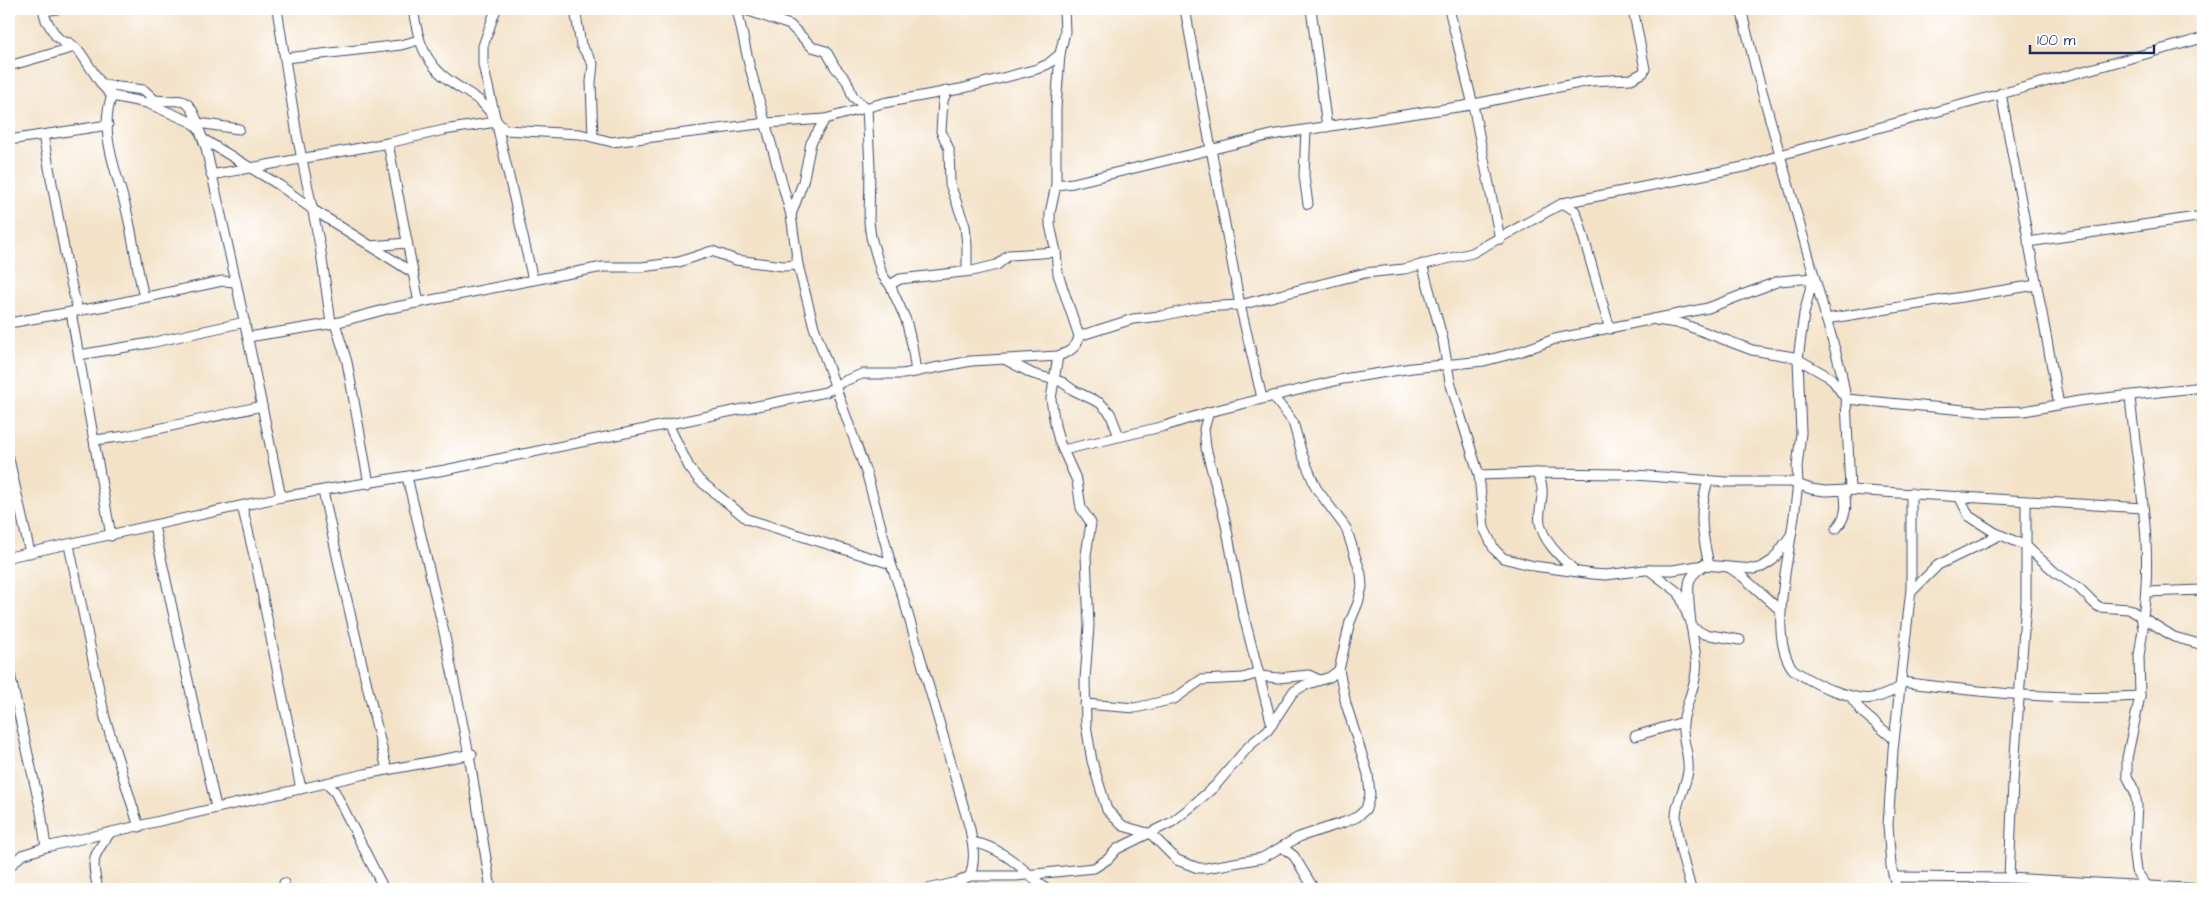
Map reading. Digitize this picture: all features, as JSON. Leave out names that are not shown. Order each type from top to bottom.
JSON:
[{"type":"street","points":[[57,9],[43,10],[56,36],[75,47],[112,96],[147,103],[192,122],[199,129],[203,139],[245,322],[280,497]]},
{"type":"street","points":[[277,9],[297,135],[303,157],[333,323],[347,362],[369,484]]},
{"type":"street","points":[[413,9],[419,40],[429,59],[439,72],[482,102],[496,122],[505,130],[568,132],[612,142],[767,123],[825,119],[1037,69],[1048,64],[1060,54]]},
{"type":"street","points":[[496,9],[483,46],[483,65],[533,280]]},
{"type":"street","points":[[575,9],[581,45],[593,64],[591,82],[593,137]]},
{"type":"street","points":[[737,9],[749,64],[767,123],[791,215],[798,265],[814,327],[867,474],[891,564],[961,799],[974,858],[970,876]]},
{"type":"street","points":[[743,9],[785,22],[795,29],[812,47],[826,51],[835,67],[848,81],[853,97],[868,108]]},
{"type":"street","points":[[1186,9],[1240,306],[1262,398]]},
{"type":"street","points":[[1311,9],[1327,127]]},
{"type":"street","points":[[1449,9],[1472,105],[1500,239]]},
{"type":"street","points":[[1056,185],[1211,151],[1271,135],[1472,105],[1589,80],[1631,79],[1643,74],[1644,64],[1633,9]]},
{"type":"street","points":[[1741,9],[1846,399],[1846,509],[1844,518],[1836,529]]},
{"type":"street","points":[[9,557],[111,536],[280,497],[407,477],[826,392],[851,377],[862,374],[903,374],[971,362],[1058,356],[1071,351],[1077,343],[1079,336],[1058,274],[1056,252],[1050,226],[1050,213],[1056,185],[1055,144],[1060,54],[1065,32],[1066,10]]},
{"type":"street","points":[[1079,336],[1133,319],[1179,313],[1201,307],[1240,306],[1365,273],[1404,269],[1472,253],[1562,203],[1748,166],[1780,155],[2203,38]]},
{"type":"street","points":[[286,58],[401,45],[419,40]]},
{"type":"street","points":[[9,66],[75,47]]},
{"type":"street","points":[[102,85],[144,90],[155,100],[180,99],[192,107],[198,123],[239,129]]},
{"type":"street","points":[[947,90],[943,100],[942,131],[950,156],[950,184],[965,226],[968,250],[967,271]]},
{"type":"street","points":[[2001,93],[2059,405]]},
{"type":"street","points":[[112,96],[109,102],[108,136],[128,218],[144,297]]},
{"type":"street","points":[[868,108],[869,222],[882,275],[890,285],[906,320],[916,372]]},
{"type":"street","points":[[791,215],[803,182],[811,143],[825,119]]},
{"type":"street","points":[[211,175],[388,143],[444,130],[496,122]]},
{"type":"street","points":[[9,140],[108,125]]},
{"type":"street","points":[[1306,130],[1304,176],[1308,204]]},
{"type":"street","points":[[43,135],[69,275],[79,355],[111,536]]},
{"type":"street","points":[[203,139],[250,167],[413,273]]},
{"type":"street","points":[[388,143],[418,303]]},
{"type":"street","points":[[1562,203],[1574,211],[1578,218],[1610,329]]},
{"type":"street","points":[[2028,242],[2203,216]]},
{"type":"street","points":[[371,246],[407,243]]},
{"type":"street","points":[[248,338],[333,323],[418,303],[603,267],[642,267],[679,262],[712,251],[736,260],[783,266],[798,265]]},
{"type":"street","points":[[890,285],[900,279],[967,271],[997,265],[1009,255],[1056,252]]},
{"type":"street","points":[[1422,264],[1443,340],[1459,415],[1479,476],[1484,528],[1494,549],[1503,558],[1534,566],[1606,575],[1649,570],[1673,570],[1706,565],[1741,569],[1762,567],[1772,560],[1791,535]]},
{"type":"street","points":[[1063,450],[1157,428],[1262,398],[1343,379],[1412,368],[1484,361],[1519,352],[1555,339],[1708,308],[1779,281],[1814,278]]},
{"type":"street","points":[[1814,278],[1804,314],[1798,359],[1802,433],[1797,467],[1798,483],[1780,626],[1791,666],[1796,672],[1823,687],[1851,697],[1875,699],[1901,685],[2084,698],[2140,696]]},
{"type":"street","points":[[9,323],[75,312],[222,281],[236,282]]},
{"type":"street","points":[[1826,319],[2036,285]]},
{"type":"street","points":[[1651,319],[1683,324],[1737,346],[1798,359],[1831,378],[1846,399],[1986,412],[2024,411],[2079,401],[2130,397],[2203,387]]},
{"type":"street","points":[[79,355],[144,344],[245,322]]},
{"type":"street","points":[[1058,356],[1051,399],[1059,441],[1077,481],[1081,508],[1091,523],[1086,555],[1089,626],[1086,725],[1092,760],[1107,810],[1123,826],[1151,834],[1177,860],[1198,868],[1216,867],[1262,858],[1299,837],[1358,817],[1366,809],[1370,795],[1368,774],[1346,704],[1339,670],[1350,622],[1362,587],[1361,574],[1346,528],[1316,488],[1302,454],[1293,422],[1273,396]]},
{"type":"street","points":[[1005,359],[1033,374],[1055,380],[1104,406],[1114,421],[1119,436]]},
{"type":"street","points":[[2130,397],[2146,534],[2146,592],[2139,656],[2140,696],[2127,758],[2127,776],[2135,792],[2137,806],[2134,856],[2136,871],[2148,886]]},
{"type":"street","points":[[95,440],[126,436],[262,406]]},
{"type":"street","points":[[1209,412],[1204,429],[1206,448],[1225,520],[1239,595],[1272,725]]},
{"type":"street","points":[[668,424],[689,467],[699,480],[747,519],[891,564]]},
{"type":"street","points":[[9,459],[30,553]]},
{"type":"street","points":[[1479,476],[1536,473],[1622,474],[1750,483],[1784,481],[1798,483],[1812,489],[1911,493],[2026,502],[2143,508]]},
{"type":"street","points":[[1536,473],[1541,487],[1542,508],[1539,517],[1543,533],[1560,557],[1575,571]]},
{"type":"street","points":[[407,477],[444,632],[470,754],[491,889]]},
{"type":"street","points":[[1706,565],[1700,520],[1708,481]]},
{"type":"street","points":[[324,491],[342,579],[386,770]]},
{"type":"street","points":[[1897,889],[1890,866],[1888,825],[1894,739],[1911,592],[1911,493]]},
{"type":"street","points":[[1959,496],[1969,516],[2000,535],[2026,546],[2056,573],[2079,588],[2099,607],[2129,609],[2174,637],[2203,645]]},
{"type":"street","points":[[2009,878],[2026,602],[2026,502]]},
{"type":"street","points":[[242,506],[257,568],[302,789]]},
{"type":"street","points":[[154,526],[216,807]]},
{"type":"street","points":[[1911,592],[1938,565],[2000,535]]},
{"type":"street","points":[[69,545],[105,718],[139,827]]},
{"type":"street","points":[[1691,889],[1680,846],[1676,816],[1688,769],[1688,756],[1682,736],[1683,722],[1695,677],[1697,661],[1691,625],[1689,582],[1693,575],[1706,565]]},
{"type":"street","points":[[1728,567],[1743,577],[1781,611]]},
{"type":"street","points":[[1649,570],[1678,593],[1691,625],[1704,634],[1740,640]]},
{"type":"street","points":[[2146,592],[2203,590]]},
{"type":"street","points":[[9,670],[41,812],[46,847]]},
{"type":"street","points":[[928,889],[958,882],[970,876],[1002,877],[1094,868],[1108,859],[1117,849],[1151,834],[1172,822],[1191,807],[1215,786],[1249,746],[1272,725],[1293,692],[1330,677],[1339,670]]},
{"type":"street","points":[[1086,704],[1135,708],[1174,699],[1202,680],[1243,678],[1260,674],[1278,678],[1309,675],[1319,680]]},
{"type":"street","points":[[1851,697],[1862,712],[1894,739]]},
{"type":"street","points":[[1635,736],[1683,722]]},
{"type":"street","points":[[9,866],[22,855],[46,847],[139,827],[216,807],[470,754]]},
{"type":"street","points":[[326,784],[335,792],[384,889]]},
{"type":"street","points":[[98,889],[93,870],[95,852],[110,833]]},
{"type":"street","points":[[972,842],[989,846],[1018,864],[1046,889]]},
{"type":"street","points":[[1282,847],[1294,856],[1314,889]]},
{"type":"street","points":[[1894,877],[2009,878],[2203,889]]}]
